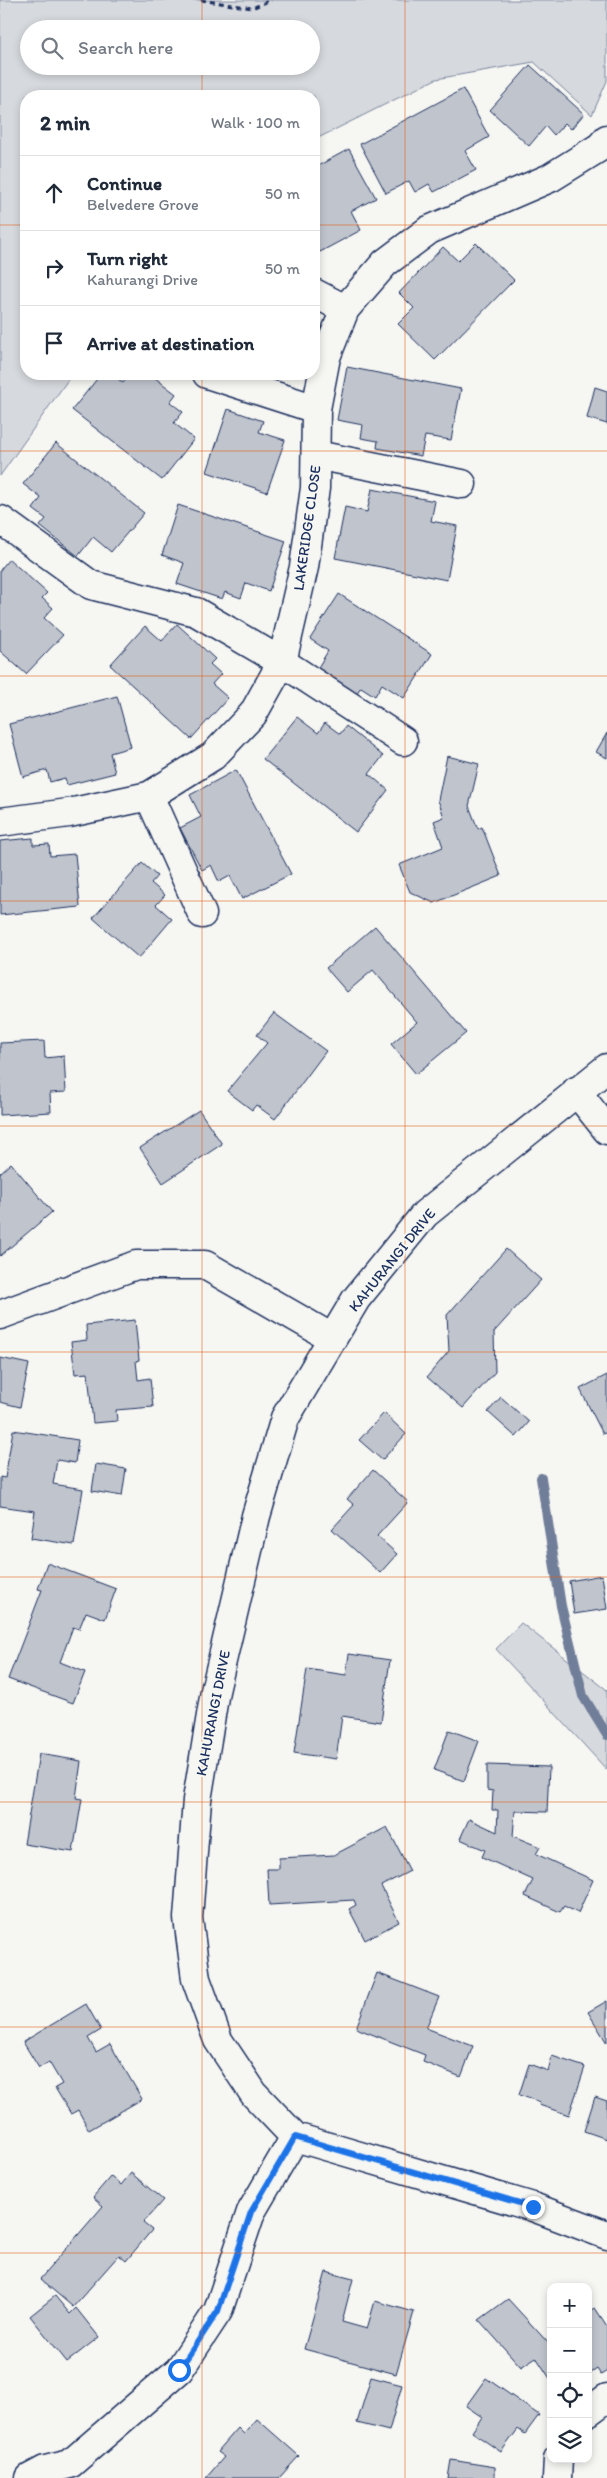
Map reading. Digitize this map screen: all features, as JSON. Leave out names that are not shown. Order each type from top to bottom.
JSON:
[{"type":"street","name":"LAKERIDGE CLOSE","points":[[0,822],[69,812],[149,796],[213,756],[253,714],[282,662],[304,568],[315,488],[316,409],[326,357],[345,308],[385,264],[429,230],[550,178],[600,147],[607,139]]},
{"type":"street","points":[[320,296],[345,308]]},
{"type":"street","points":[[241,380],[316,409]]},
{"type":"street","points":[[316,455],[462,484]]},
{"type":"street","points":[[1,520],[91,585],[196,612],[282,662],[403,741]]},
{"type":"street","points":[[149,796],[202,914]]},
{"type":"street","name":"KAHURANGI DRIVE","points":[[607,1068],[425,1214],[356,1299],[285,1418],[256,1516],[215,1691],[196,1800],[188,1918],[196,1979],[218,2040],[254,2094],[295,2137],[533,2207],[607,2234]]},
{"type":"street","points":[[576,1091],[607,1130]]},
{"type":"street","points":[[0,1315],[136,1264],[205,1265],[332,1338]]},
{"type":"street","points":[[30,2478],[45,2470],[71,2471],[179,2370],[218,2311],[251,2212],[295,2137]]},
{"type":"street","points":[[592,2409],[607,2398]]},
{"type":"street","points":[[557,2478],[558,2463]]},
{"type":"path","points":[[201,0],[252,8],[271,0]]},
{"type":"shaded area","points":[[0,0],[607,0],[607,81],[592,115],[534,62],[436,79],[320,137],[320,90],[20,90],[20,380],[68,380],[0,476]]},
{"type":"shaded area","points":[[521,1623],[607,1690],[607,1770],[496,1649]]},
{"type":"building","points":[[530,65],[584,114],[571,129],[565,123],[554,135],[546,126],[529,146],[490,110]]},
{"type":"building","points":[[463,89],[489,137],[465,151],[476,170],[434,192],[429,184],[415,192],[409,181],[386,193],[360,144]]},
{"type":"building","points":[[349,149],[376,198],[351,211],[361,230],[320,252],[320,165]]},
{"type":"building","points":[[476,243],[514,280],[435,360],[398,324],[414,308],[399,293],[443,247],[458,261]]},
{"type":"building","points":[[347,367],[461,389],[451,440],[425,436],[421,456],[377,448],[378,441],[361,438],[363,425],[337,420]]},
{"type":"building","points":[[96,380],[119,380],[123,383],[125,380],[158,380],[176,394],[170,402],[183,412],[174,423],[194,439],[162,480],[72,410]]},
{"type":"building","points":[[595,387],[607,391],[607,424],[587,418]]},
{"type":"building","points":[[228,409],[263,421],[259,432],[285,440],[267,492],[207,472]]},
{"type":"building","points":[[56,443],[144,513],[111,552],[93,537],[78,556],[40,526],[46,519],[33,509],[41,498],[23,484]]},
{"type":"building","points":[[372,489],[435,501],[431,521],[457,526],[447,580],[335,558],[345,507],[367,512]]},
{"type":"building","points":[[178,505],[286,541],[269,591],[246,583],[241,598],[225,592],[222,599],[177,584],[184,563],[162,555]]},
{"type":"building","points":[[9,559],[47,593],[42,598],[53,608],[44,618],[63,635],[26,674],[0,651],[0,570]]},
{"type":"building","points":[[339,594],[432,654],[404,698],[382,684],[375,696],[361,687],[356,694],[317,669],[328,651],[310,639]]},
{"type":"building","points":[[177,624],[215,659],[210,664],[221,674],[212,684],[228,698],[191,739],[110,665],[145,626],[162,641]]},
{"type":"building","points":[[117,696],[131,747],[110,753],[115,773],[67,785],[65,778],[50,782],[47,770],[23,777],[9,724]]},
{"type":"building","points":[[297,717],[318,733],[325,723],[340,734],[346,726],[383,756],[369,774],[388,790],[356,832],[263,759]]},
{"type":"building","points":[[607,733],[607,758],[596,752]]},
{"type":"building","points":[[447,756],[479,764],[469,806],[478,829],[482,827],[501,876],[434,903],[410,892],[399,865],[443,847],[434,821],[444,817],[438,800]]},
{"type":"building","points":[[236,770],[291,874],[242,899],[230,876],[219,882],[211,865],[202,870],[180,828],[201,817],[190,795]]},
{"type":"building","points":[[33,838],[33,845],[49,844],[50,856],[75,854],[80,907],[0,915],[0,841]]},
{"type":"building","points":[[142,863],[157,876],[151,883],[165,895],[156,905],[172,919],[139,958],[93,918]]},
{"type":"building","points":[[375,926],[466,1033],[416,1074],[391,1044],[417,1022],[373,970],[347,992],[326,968]]},
{"type":"building","points":[[274,1013],[326,1051],[275,1119],[256,1105],[252,1110],[227,1091],[267,1043],[257,1035]]},
{"type":"building","points":[[44,1041],[45,1058],[64,1056],[66,1092],[50,1093],[51,1112],[0,1115],[0,1043]]},
{"type":"building","points":[[199,1110],[222,1144],[163,1183],[140,1148]]},
{"type":"building","points":[[11,1163],[52,1212],[0,1256],[0,1173]]},
{"type":"building","points":[[506,1249],[541,1280],[494,1332],[495,1372],[463,1408],[427,1377],[449,1351],[447,1315]]},
{"type":"building","points":[[135,1320],[139,1360],[136,1361],[138,1380],[150,1378],[153,1407],[116,1410],[117,1421],[93,1423],[88,1373],[75,1374],[71,1342],[87,1340],[86,1325]]},
{"type":"building","points":[[0,1358],[29,1364],[20,1407],[0,1402]]},
{"type":"building","points":[[607,1375],[607,1432],[603,1434],[580,1389]]},
{"type":"building","points":[[501,1397],[529,1422],[516,1437],[488,1412]]},
{"type":"building","points":[[384,1413],[406,1434],[382,1460],[359,1440]]},
{"type":"building","points":[[13,1430],[78,1440],[75,1463],[57,1460],[53,1484],[83,1489],[74,1545],[31,1538],[35,1511],[0,1506],[0,1477],[5,1478]]},
{"type":"building","points":[[96,1464],[126,1469],[122,1496],[92,1491]]},
{"type":"building","points":[[373,1470],[408,1502],[377,1536],[397,1554],[380,1573],[332,1529],[354,1505],[347,1499]]},
{"type":"building","points":[[47,1563],[116,1589],[105,1619],[86,1612],[79,1629],[73,1627],[60,1662],[85,1672],[73,1703],[8,1679],[42,1590],[38,1589]]},
{"type":"building","points":[[602,1575],[607,1609],[574,1614],[569,1581]]},
{"type":"building","points":[[349,1654],[390,1660],[381,1722],[342,1716],[336,1759],[294,1753],[307,1669],[346,1675]]},
{"type":"building","points":[[449,1730],[479,1741],[464,1781],[434,1770]]},
{"type":"building","points":[[39,1754],[81,1761],[76,1798],[82,1799],[73,1852],[24,1844]]},
{"type":"building","points":[[487,1765],[549,1767],[547,1812],[515,1811],[513,1836],[540,1847],[536,1854],[593,1880],[578,1913],[564,1906],[560,1912],[525,1896],[533,1880],[482,1857],[485,1850],[460,1839],[469,1819],[497,1832],[498,1810],[492,1810],[493,1791],[487,1790]]},
{"type":"building","points":[[387,1827],[410,1871],[381,1886],[399,1922],[365,1940],[349,1909],[356,1905],[354,1900],[269,1905],[267,1869],[279,1869],[279,1858],[334,1855]]},
{"type":"building","points":[[377,1973],[439,1997],[426,2028],[473,2046],[461,2077],[423,2062],[425,2055],[356,2028]]},
{"type":"building","points":[[607,2001],[607,2043],[588,2012]]},
{"type":"building","points":[[86,2004],[101,2030],[88,2038],[96,2052],[110,2044],[142,2099],[89,2130],[78,2110],[71,2114],[55,2088],[62,2084],[49,2062],[39,2068],[23,2042]]},
{"type":"building","points":[[552,2056],[585,2067],[569,2115],[539,2105],[540,2102],[519,2095],[529,2064],[548,2071]]},
{"type":"building","points":[[595,2097],[607,2101],[607,2139],[584,2131]]},
{"type":"building","points":[[131,2173],[163,2200],[143,2223],[152,2230],[126,2261],[119,2255],[73,2307],[40,2279],[103,2206],[93,2197],[111,2176],[121,2185]]},
{"type":"building","points":[[326,2272],[353,2279],[342,2322],[367,2329],[375,2301],[414,2312],[396,2374],[304,2349]]},
{"type":"building","points":[[55,2296],[70,2314],[76,2308],[99,2337],[67,2362],[30,2316]]},
{"type":"building","points":[[508,2299],[547,2342],[547,2374],[536,2357],[521,2367],[479,2320]]},
{"type":"building","points":[[595,2308],[607,2326],[607,2371],[601,2375],[597,2369],[592,2372],[592,2310]]},
{"type":"building","points":[[371,2377],[402,2385],[389,2431],[357,2423]]},
{"type":"building","points":[[486,2378],[539,2415],[525,2434],[518,2429],[501,2452],[472,2432],[482,2417],[466,2406]]},
{"type":"building","points":[[257,2419],[299,2456],[279,2478],[206,2478],[224,2457],[217,2452],[238,2428],[244,2434]]},
{"type":"building","points":[[451,2460],[495,2467],[495,2478],[448,2478]]},
{"type":"waterway","points":[[541,1478],[561,1606],[583,1696],[607,1735]]},
{"type":"route","points":[[179,2370],[218,2311],[251,2212],[295,2137],[533,2207]]}]
